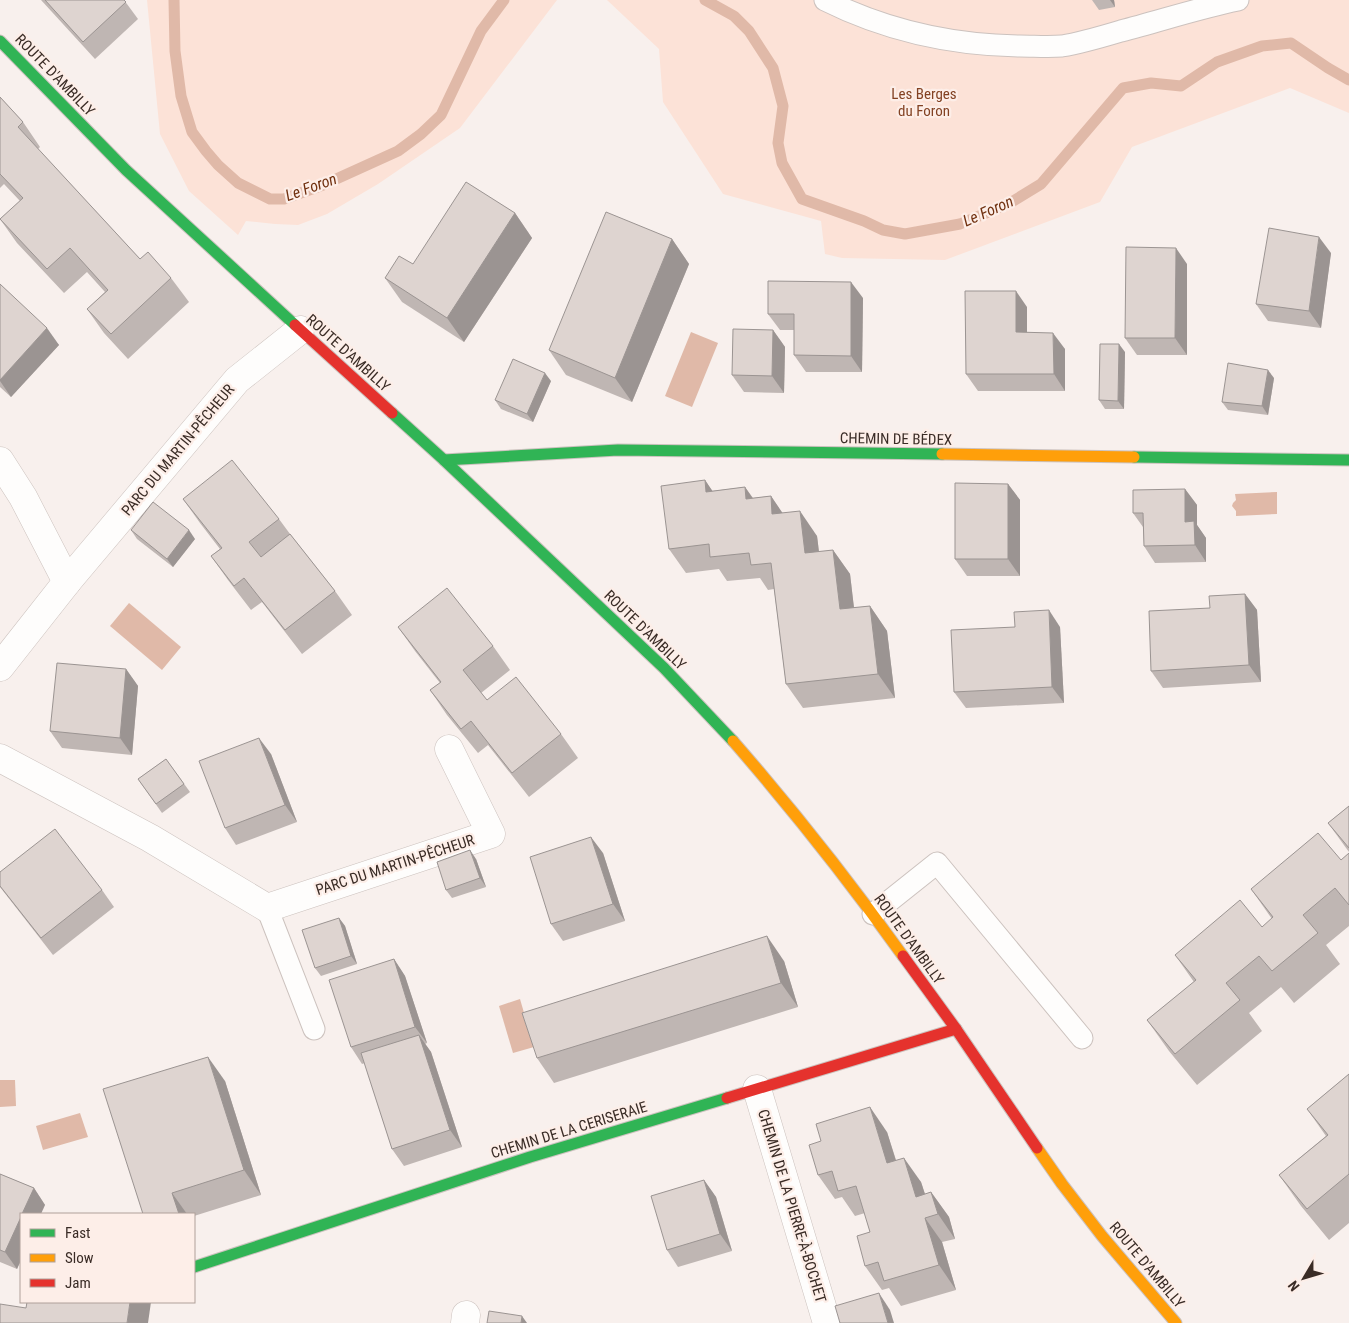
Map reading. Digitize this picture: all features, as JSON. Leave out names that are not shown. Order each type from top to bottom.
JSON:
[{"type":"street","name":"ROUTE D'AMBILLY","points":[[0,41],[126,170],[444,460],[664,668],[716,722],[779,794],[873,914],[956,1029],[1062,1184],[1102,1236],[1176,1323]]},
{"type":"street","name":"PARC DU MARTIN-PÊCHEUR","points":[[0,667],[67,582],[237,380],[300,330]]},
{"type":"street","name":"CHEMIN DE BÉDEX","points":[[444,460],[618,450],[1349,460]]},
{"type":"street","points":[[0,461],[23,497],[67,582]]},
{"type":"street","name":"PARC DU MARTIN-PÊCHEUR","points":[[267,908],[490,834],[449,750]]},
{"type":"street","points":[[0,758],[150,838],[267,908]]},
{"type":"street","name":"CHEMIN DE LA CERISERAIE","points":[[195,1266],[530,1157],[956,1029]]},
{"type":"street","name":"CHEMIN DE LA PIERRE-À-BOCHET","points":[[758,1089],[827,1323]]},
{"type":"lane","points":[[825,0],[878,23],[909,31],[1003,46],[1063,46],[1238,0]]},
{"type":"lane","points":[[873,914],[937,863],[1082,1038]]},
{"type":"lane","points":[[267,908],[314,1030]]},
{"type":"green space","points":[[147,0],[557,0],[460,128],[378,184],[327,214],[298,225],[246,221],[238,235],[189,191],[160,134]]},
{"type":"green space","name":"Les Berges du Foron","points":[[607,0],[1349,0],[1349,113],[1290,88],[1132,147],[1100,202],[945,260],[842,258],[825,254],[821,221],[723,194],[663,102],[659,49]]},
{"type":"shaded area","points":[[691,332],[718,343],[692,407],[665,396]]},
{"type":"shaded area","points":[[1277,492],[1277,514],[1236,516],[1236,511],[1232,506],[1236,500],[1235,494]]},
{"type":"shaded area","points":[[129,603],[181,647],[162,670],[110,626]]},
{"type":"shaded area","points":[[520,999],[534,1047],[513,1053],[499,1006]]},
{"type":"shaded area","points":[[0,1080],[15,1080],[16,1106],[0,1107]]},
{"type":"shaded area","points":[[80,1113],[88,1137],[43,1150],[36,1126]]},
{"type":"building","points":[[45,0],[124,0],[126,2],[83,42]]},
{"type":"building","points":[[0,97],[23,122],[18,127],[140,259],[148,252],[171,278],[111,334],[87,309],[108,290],[70,248],[47,269],[0,219],[23,198],[0,174]]},
{"type":"building","points":[[466,182],[515,213],[447,318],[385,278],[399,256],[413,264]]},
{"type":"building","points":[[606,212],[672,239],[615,378],[549,350]]},
{"type":"building","points":[[1269,228],[1319,237],[1309,311],[1256,304]]},
{"type":"building","points":[[1126,247],[1176,248],[1175,338],[1125,338]]},
{"type":"building","points":[[768,281],[851,282],[851,356],[794,355],[794,314],[768,314]]},
{"type":"building","points":[[0,284],[47,328],[0,380]]},
{"type":"building","points":[[965,291],[1016,291],[1016,332],[1053,333],[1054,374],[966,374]]},
{"type":"building","points":[[733,329],[773,330],[772,376],[732,375]]},
{"type":"building","points":[[1100,344],[1119,344],[1118,401],[1099,400]]},
{"type":"building","points":[[513,359],[545,373],[527,414],[495,400]]},
{"type":"building","points":[[1228,363],[1268,370],[1262,406],[1222,402]]},
{"type":"building","points":[[232,460],[279,519],[249,542],[261,557],[290,534],[335,591],[285,630],[244,578],[234,586],[211,556],[222,548],[183,499]]},
{"type":"building","points":[[705,480],[706,492],[745,487],[746,499],[771,496],[772,514],[800,511],[805,553],[833,550],[840,609],[870,606],[878,674],[786,684],[771,563],[751,565],[749,553],[710,557],[709,544],[669,549],[661,486]]},
{"type":"building","points":[[955,483],[1008,484],[1008,559],[955,559]]},
{"type":"building","points":[[1185,489],[1185,522],[1194,521],[1195,545],[1144,546],[1143,513],[1133,513],[1133,490]]},
{"type":"building","points":[[153,502],[189,530],[167,559],[131,530]]},
{"type":"building","points":[[447,588],[493,646],[463,670],[487,700],[516,677],[561,734],[512,773],[471,721],[461,729],[430,690],[441,682],[398,627]]},
{"type":"building","points":[[1245,594],[1249,665],[1151,671],[1149,611],[1210,608],[1209,596]]},
{"type":"building","points":[[1049,610],[1052,687],[954,692],[951,630],[1015,627],[1014,612]]},
{"type":"building","points":[[57,663],[126,669],[120,738],[50,731]]},
{"type":"building","points":[[259,738],[285,805],[225,828],[199,761]]},
{"type":"building","points":[[166,759],[184,784],[156,804],[138,779]]},
{"type":"building","points":[[1349,806],[1349,848],[1328,823]]},
{"type":"building","points":[[55,829],[102,890],[41,938],[0,886],[0,872]]},
{"type":"building","points":[[1318,833],[1341,860],[1349,853],[1349,905],[1335,888],[1303,915],[1318,933],[1272,971],[1259,956],[1226,983],[1240,1000],[1175,1054],[1147,1020],[1196,980],[1175,955],[1240,900],[1262,927],[1273,917],[1251,889]]},
{"type":"building","points":[[591,837],[613,904],[551,924],[530,857]]},
{"type":"building","points":[[470,850],[480,878],[446,890],[437,862]]},
{"type":"building","points":[[339,918],[351,956],[315,968],[302,930]]},
{"type":"building","points":[[767,936],[781,983],[537,1058],[522,1013]]},
{"type":"building","points":[[394,959],[415,1027],[351,1047],[329,980]]},
{"type":"building","points":[[419,1035],[450,1130],[392,1149],[361,1053]]},
{"type":"building","points":[[208,1057],[244,1170],[172,1193],[179,1213],[143,1213],[103,1089]]},
{"type":"building","points":[[1349,1074],[1349,1174],[1307,1209],[1279,1175],[1328,1135],[1307,1109]]},
{"type":"building","points":[[870,1107],[887,1163],[904,1158],[916,1197],[931,1192],[938,1214],[925,1218],[939,1265],[884,1281],[878,1262],[865,1266],[857,1236],[870,1232],[856,1186],[838,1191],[832,1171],[818,1175],[809,1145],[821,1141],[816,1124]]},
{"type":"building","points":[[0,1174],[34,1188],[22,1213],[20,1213],[20,1219],[5,1252],[0,1250]]},
{"type":"building","points":[[704,1180],[720,1234],[667,1250],[651,1196]]},
{"type":"building","points":[[879,1293],[888,1323],[840,1323],[835,1306]]},
{"type":"building","points":[[27,1303],[130,1303],[127,1323],[0,1323],[0,1304],[26,1308]]},
{"type":"building","points":[[489,1311],[522,1316],[521,1323],[487,1323]]},
{"type":"waterway","name":"Le Foron","points":[[174,0],[175,51],[181,96],[192,132],[218,165],[238,183],[270,199],[284,199],[323,185],[398,151],[421,134],[441,115],[481,31],[504,0]]},
{"type":"waterway","name":"Le Foron","points":[[705,0],[734,16],[749,31],[773,68],[783,106],[778,143],[782,163],[802,199],[864,221],[883,230],[905,234],[960,224],[1010,203],[1041,184],[1123,88],[1151,83],[1181,86],[1217,62],[1262,46],[1291,43],[1349,80]]},
{"type":"traffic: fast","points":[[0,41],[126,170],[295,325]]},
{"type":"traffic: fast","points":[[392,413],[664,668],[733,741]]},
{"type":"traffic: fast","points":[[444,460],[618,450],[942,454]]},
{"type":"traffic: fast","points":[[1134,457],[1349,460]]},
{"type":"traffic: fast","points":[[195,1267],[530,1157],[727,1098]]},
{"type":"traffic: slow","points":[[942,454],[1134,457]]},
{"type":"traffic: slow","points":[[733,741],[821,847],[903,956]]},
{"type":"traffic: slow","points":[[1037,1148],[1102,1236],[1176,1323]]},
{"type":"traffic: jam","points":[[295,325],[392,413]]},
{"type":"traffic: jam","points":[[903,956],[956,1029],[1037,1148]]},
{"type":"traffic: jam","points":[[727,1098],[956,1029]]}]
